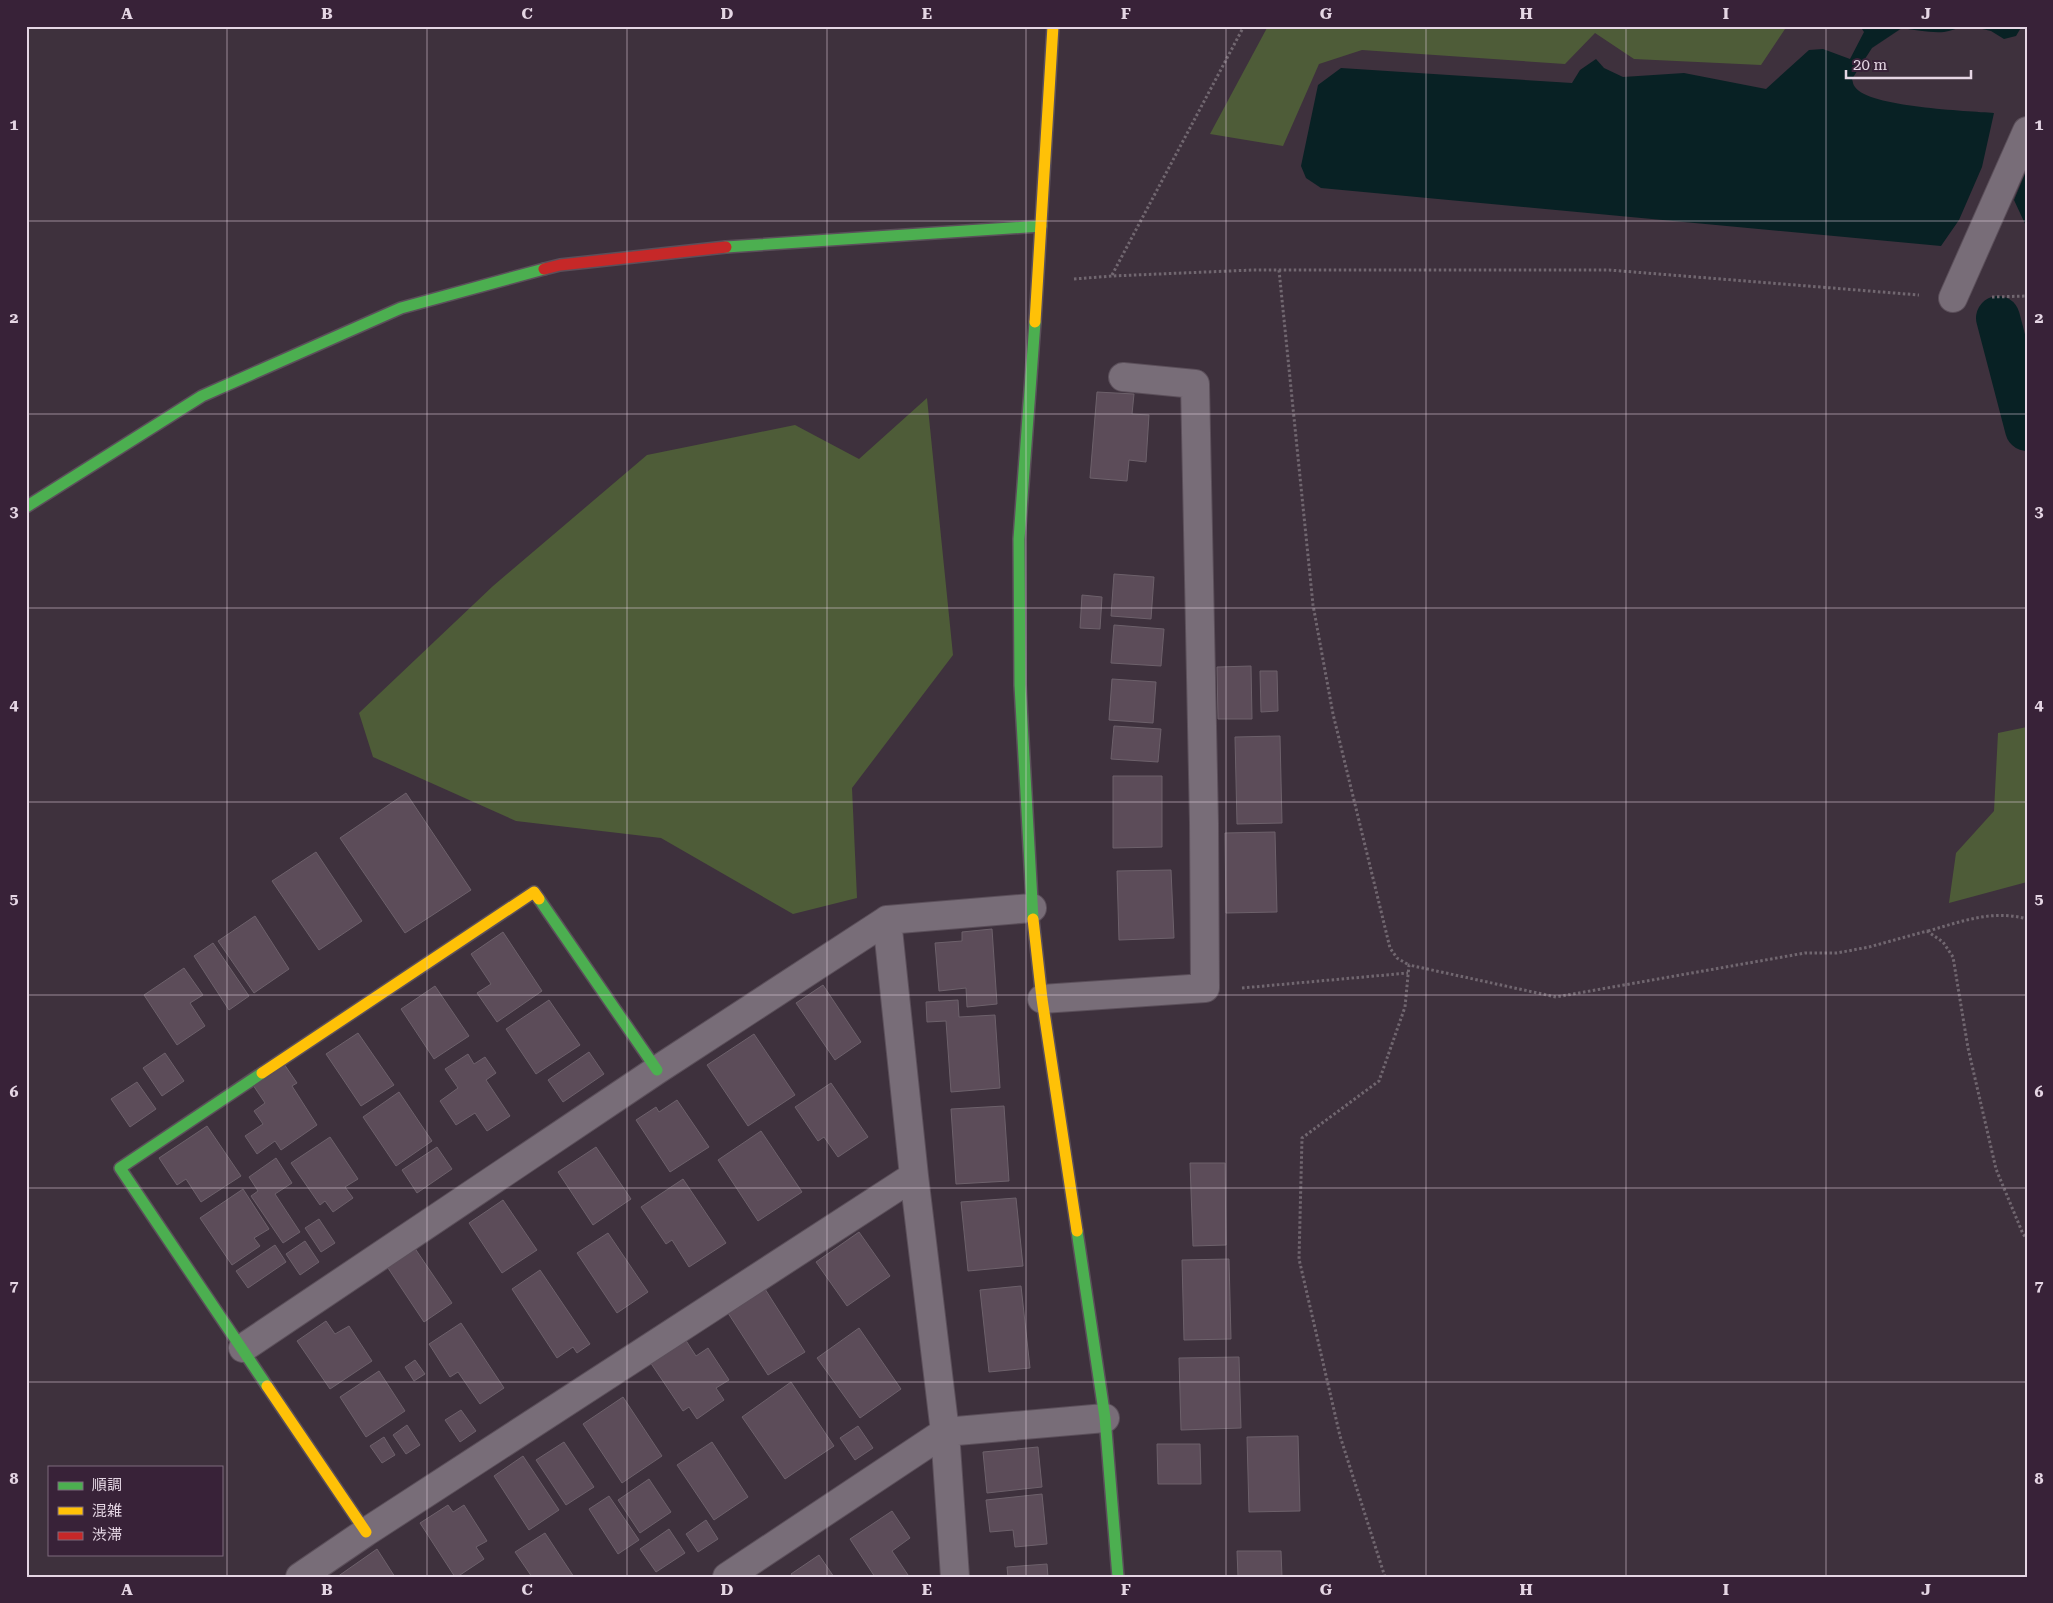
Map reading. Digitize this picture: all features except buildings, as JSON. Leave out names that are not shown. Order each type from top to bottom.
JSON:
[{"type":"street","points":[[1053,26],[1038,283],[1019,539],[1020,685],[1032,908],[1042,999],[1104,1418],[1118,1577]]},
{"type":"street","points":[[1953,298],[2027,131]]},
{"type":"street","points":[[26,507],[202,396],[401,308],[560,265],[746,245],[1041,226]]},
{"type":"street","points":[[1042,999],[1205,988],[1204,813],[1195,384],[1123,377]]},
{"type":"street","points":[[366,1532],[120,1168],[534,892],[657,1070]]},
{"type":"street","points":[[243,1348],[657,1070],[887,920],[1032,908]]},
{"type":"street","points":[[887,920],[914,1176],[945,1432],[955,1577]]},
{"type":"street","points":[[300,1577],[366,1532],[914,1176]]},
{"type":"street","points":[[727,1577],[945,1432],[1104,1418]]},
{"type":"path","points":[[1112,276],[1244,26]]},
{"type":"path","points":[[1279,270],[1313,605],[1333,714],[1390,948],[1398,958],[1409,965],[1556,998],[1805,953],[1845,952],[1928,932],[1971,918],[1996,914],[2027,919]]},
{"type":"path","points":[[1038,283],[1112,276],[1279,270],[1609,270],[1953,298]]},
{"type":"path","points":[[1928,932],[1943,942],[1953,958],[1968,1048],[1996,1169],[2023,1234],[2027,1239]]},
{"type":"path","points":[[1385,1577],[1340,1436],[1299,1260],[1302,1138],[1379,1082],[1405,1007],[1409,965]]},
{"type":"path","points":[[1205,988],[1220,990],[1408,973]]},
{"type":"green space","points":[[1268,26],[1787,26],[1761,65],[1634,59],[1595,33],[1565,64],[1362,50],[1319,64],[1283,146],[1210,134]]},
{"type":"green space","points":[[927,398],[953,655],[852,788],[857,898],[793,914],[661,838],[516,821],[373,757],[359,713],[493,586],[647,455],[795,425],[859,459]]},
{"type":"green space","points":[[2027,727],[2027,882],[1949,903],[1956,853],[1994,811],[1998,733]]},
{"type":"shaded area","points":[[1860,26],[1964,26],[1946,32],[1902,28],[1872,48],[1852,79],[1854,86],[1864,94],[1879,99],[1920,107],[1994,113],[1982,167],[1959,220],[1941,246],[1321,188],[1306,178],[1301,166],[1318,85],[1341,68],[1572,83],[1580,70],[1596,59],[1604,68],[1623,77],[1684,73],[1766,89],[1809,50],[1823,49],[1850,59],[1864,32]]},
{"type":"shaded area","points":[[1969,26],[2022,26],[2016,36],[2004,39],[1991,31]]},
{"type":"shaded area","points":[[2027,169],[2027,228],[2014,200]]},
{"type":"waterway","points":[[1998,318],[2027,429]]},
{"type":"traffic: fast","points":[[726,247],[1041,226]]},
{"type":"traffic: fast","points":[[26,507],[202,396],[401,308],[544,269]]},
{"type":"traffic: fast","points":[[1033,919],[1020,685],[1019,539],[1035,322]]},
{"type":"traffic: fast","points":[[539,899],[657,1070]]},
{"type":"traffic: fast","points":[[262,1073],[120,1168],[267,1386]]},
{"type":"traffic: fast","points":[[1077,1231],[1105,1418],[1118,1577]]},
{"type":"traffic: slow","points":[[1035,322],[1053,26]]},
{"type":"traffic: slow","points":[[262,1073],[534,892],[539,899]]},
{"type":"traffic: slow","points":[[1033,919],[1042,999],[1077,1231]]},
{"type":"traffic: slow","points":[[267,1386],[366,1532]]},
{"type":"traffic: jam","points":[[544,269],[560,265],[726,247]]}]
